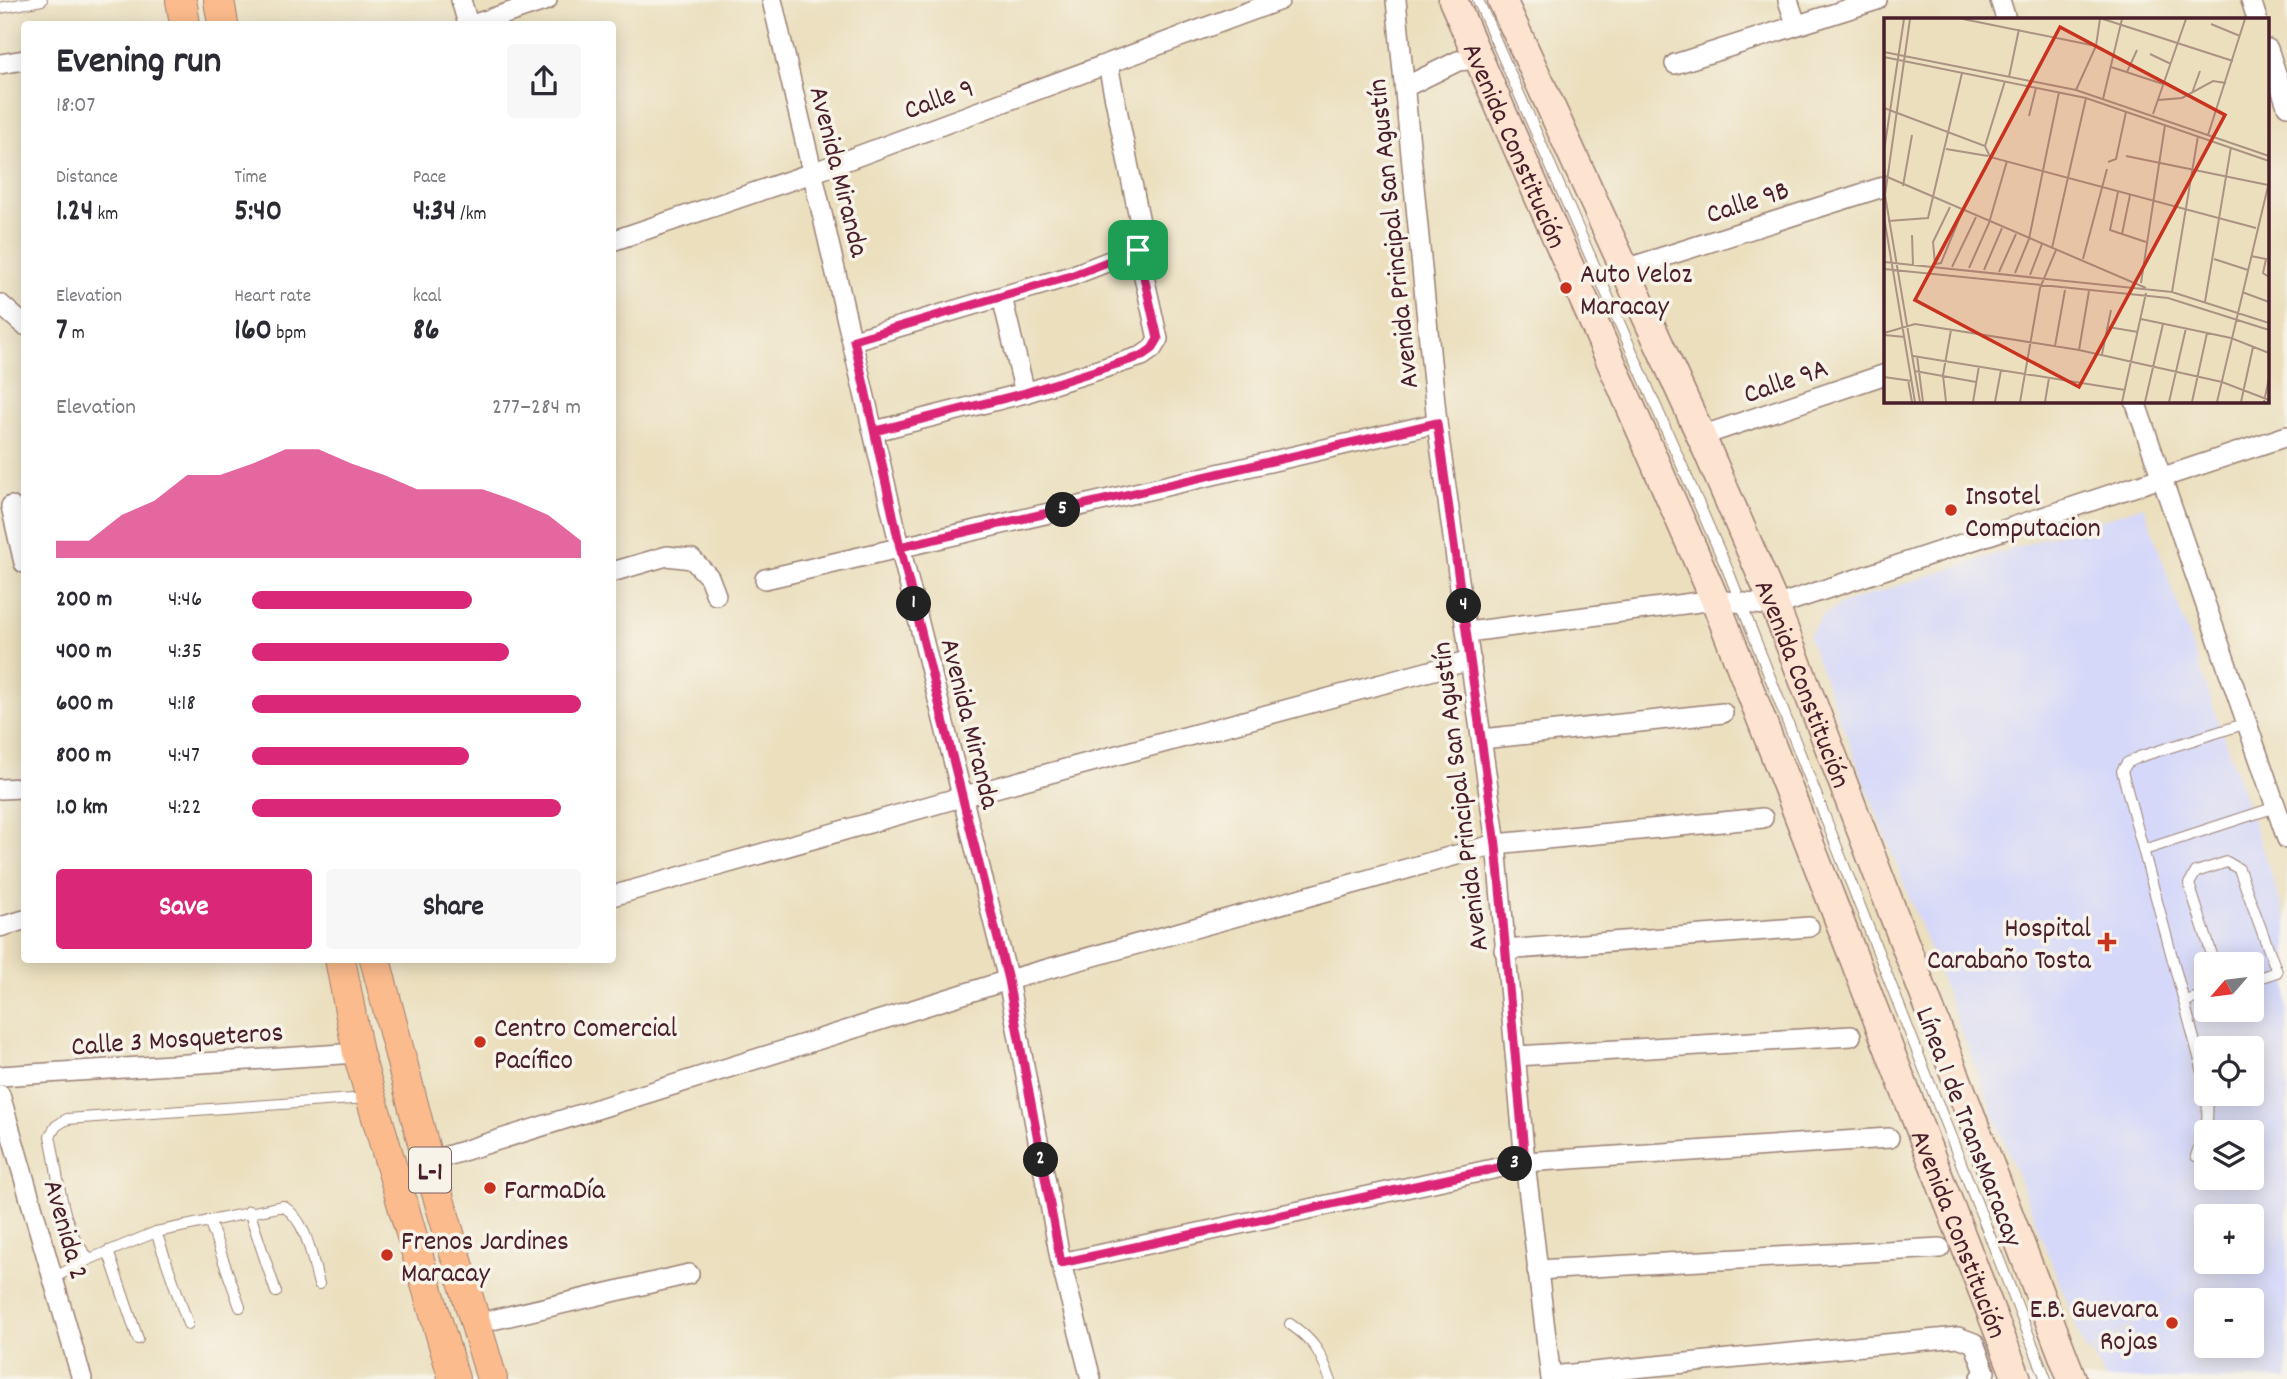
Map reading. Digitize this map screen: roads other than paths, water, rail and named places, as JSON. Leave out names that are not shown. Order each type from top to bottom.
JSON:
[{"type":"main road","points":[[181,0],[184,21]]},
{"type":"main road","points":[[219,0],[222,21]]},
{"type":"main road","name":"L-1","points":[[341,963],[358,1053],[454,1379]]},
{"type":"main road","name":"L-1","points":[[381,963],[428,1162],[492,1379]]},
{"type":"street","points":[[461,0],[467,21]]},
{"type":"street","points":[[484,21],[547,0]]},
{"type":"street","name":"Avenida Miranda","points":[[772,0],[854,340],[900,547],[1008,980],[1061,1263],[1091,1379]]},
{"type":"street","name":"Calle 9","points":[[616,240],[812,173],[1280,0]]},
{"type":"street","name":"Avenida Principal San Agustín","points":[[1396,0],[1437,423],[1496,845],[1525,1162],[1551,1378]]},
{"type":"street","name":"Avenida Constitución","points":[[1453,0],[1728,601],[2017,1379]]},
{"type":"street","name":"Avenida Constitución","points":[[1502,0],[1701,436],[1774,606],[2072,1379]]},
{"type":"street","points":[[1788,0],[1796,24]]},
{"type":"street","points":[[1675,64],[1877,0]]},
{"type":"street","points":[[2000,0],[2006,18]]},
{"type":"street","points":[[2251,0],[2257,18]]},
{"type":"street","points":[[2276,56],[2287,106]]},
{"type":"street","points":[[1405,87],[1458,61],[1478,59]]},
{"type":"street","points":[[0,64],[21,61]]},
{"type":"street","points":[[854,340],[1071,276],[1138,250],[1143,242],[1143,232],[1108,65]]},
{"type":"street","name":"Calle 9B","points":[[1625,269],[1884,187]]},
{"type":"street","points":[[875,431],[1025,393],[1142,356],[1152,349],[1158,339],[1138,250]]},
{"type":"street","points":[[1002,297],[1025,393]]},
{"type":"street","points":[[0,304],[21,322]]},
{"type":"street","name":"Calle 9A","points":[[1701,436],[1884,375]]},
{"type":"street","points":[[2135,402],[2287,839]]},
{"type":"street","points":[[765,579],[1437,423]]},
{"type":"street","points":[[1468,632],[1728,601],[1774,606],[2287,436]]},
{"type":"street","points":[[12,506],[21,549]]},
{"type":"street","points":[[616,571],[667,556],[692,559],[709,577],[716,595]]},
{"type":"street","points":[[616,895],[961,797],[1471,660]]},
{"type":"street","points":[[1482,738],[1723,713]]},
{"type":"street","points":[[0,789],[21,788]]},
{"type":"street","points":[[428,1162],[1008,980],[1496,845],[1763,818]]},
{"type":"street","points":[[0,927],[21,921]]},
{"type":"street","points":[[1504,950],[1809,927]]},
{"type":"street","points":[[1516,1056],[1851,1036]]},
{"type":"street","name":"Calle 3 Mosqueteros","points":[[0,1076],[358,1053]]},
{"type":"street","name":"Avenida 2","points":[[0,1095],[82,1379]]},
{"type":"street","points":[[1061,1263],[1525,1162],[1889,1138]]},
{"type":"street","points":[[1537,1270],[1940,1248]]},
{"type":"street","points":[[475,1324],[688,1274]]},
{"type":"street","points":[[1551,1378],[1958,1338],[1974,1343],[1985,1371],[1980,1379]]},
{"type":"lane","points":[[0,8],[42,0]]},
{"type":"lane","name":"Línea 1 de TransMaracay","points":[[1478,0],[1728,601],[2046,1379]]},
{"type":"lane","points":[[2195,1036],[2122,771],[2127,763],[2247,723]]},
{"type":"lane","points":[[2144,850],[2276,807]]},
{"type":"lane","points":[[2211,952],[2189,884],[2196,872],[2227,862],[2239,870],[2277,972],[2264,976]]},
{"type":"lane","points":[[2186,1001],[2194,999]]},
{"type":"lane","points":[[90,1259],[78,1247],[71,1231],[50,1136],[56,1126],[67,1119],[372,1097]]},
{"type":"lane","points":[[52,1278],[156,1232],[284,1206],[295,1213],[302,1225],[319,1284]]},
{"type":"lane","points":[[249,1211],[276,1292]]},
{"type":"lane","points":[[209,1220],[240,1307]]},
{"type":"lane","points":[[156,1232],[188,1324]]},
{"type":"lane","points":[[108,1251],[138,1339]]},
{"type":"lane","points":[[1290,1324],[1312,1340],[1321,1352],[1330,1379]]},
{"type":"place","name":"Auto Veloz Maracay","points":[[1566,288]]},
{"type":"place","name":"Insotel Computacion","points":[[1951,510]]},
{"type":"place","name":"Hospital Carabaño Tosta","points":[[2107,942]]},
{"type":"place","name":"Centro Comercial Pacífico","points":[[480,1042]]},
{"type":"place","name":"FarmaDía","points":[[490,1188]]},
{"type":"place","name":"Frenos Jardines Maracay","points":[[387,1255]]},
{"type":"place","name":"E.B. Guevara Rojas","points":[[2172,1323]]}]
